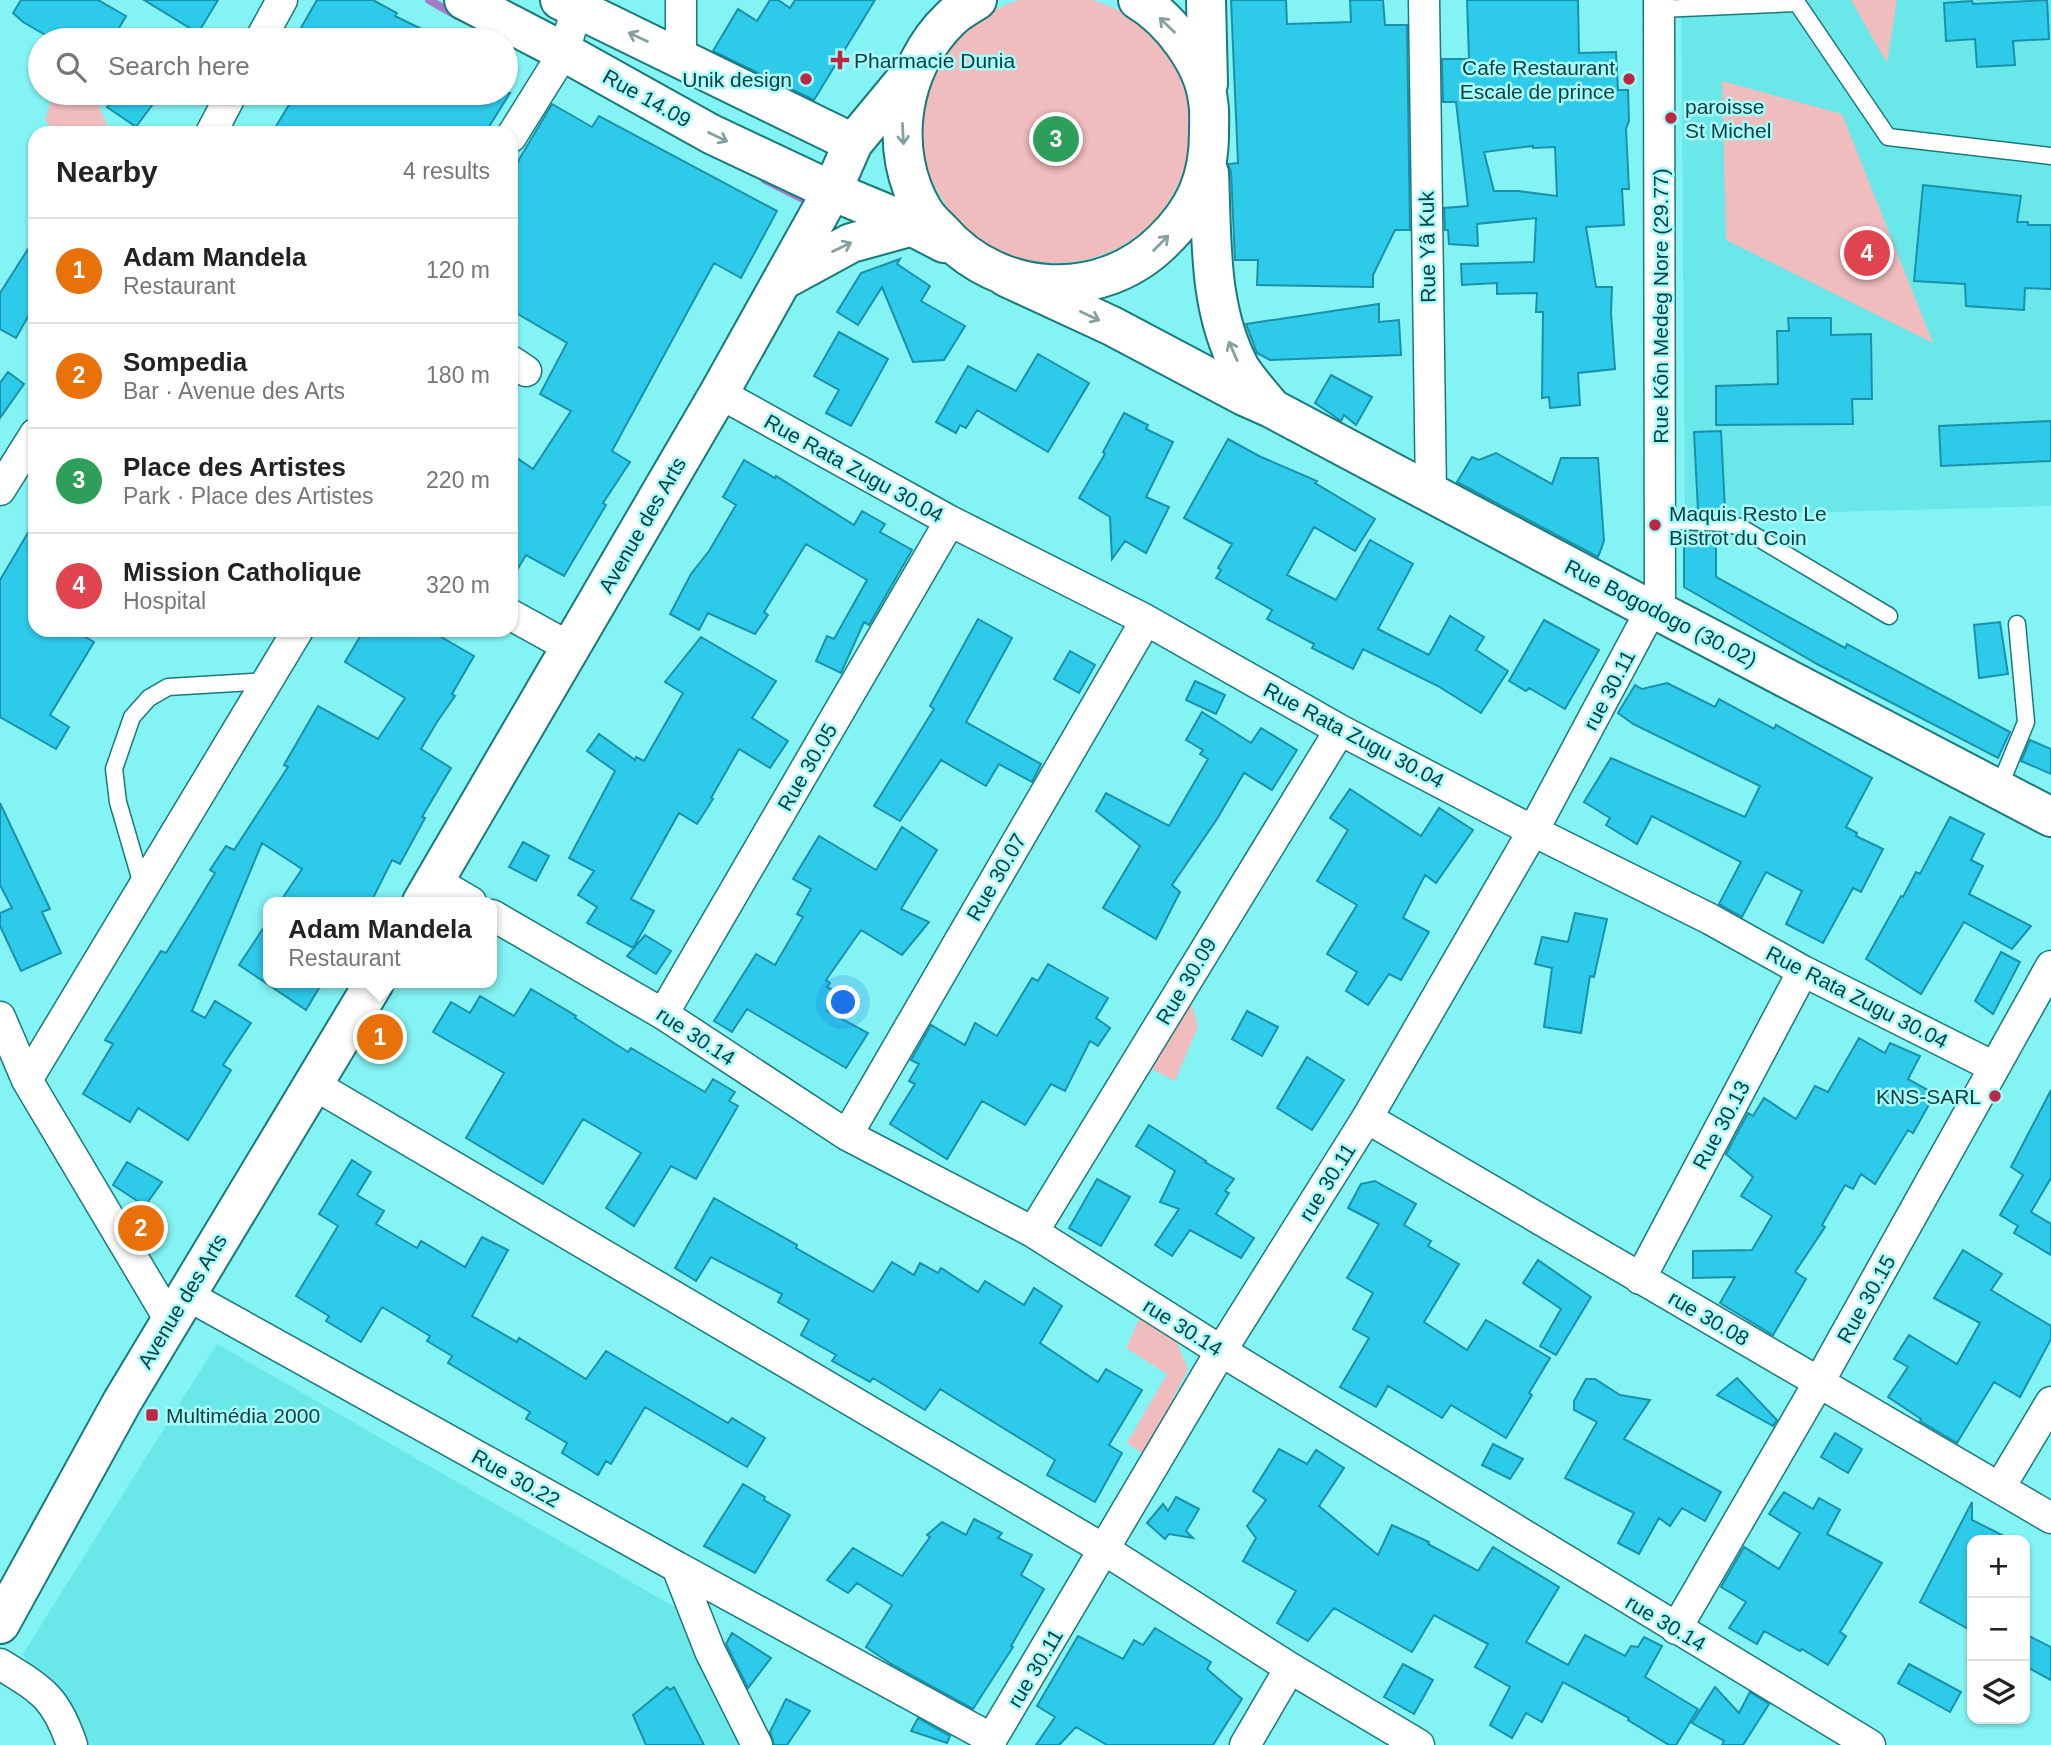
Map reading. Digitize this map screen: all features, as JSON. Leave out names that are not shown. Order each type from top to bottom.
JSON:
[{"type":"street","points":[[267,28],[282,0]]},
{"type":"street","name":"Rue 14.09","points":[[464,0],[518,28]]},
{"type":"street","points":[[681,0],[681,58]]},
{"type":"street","points":[[1138,0],[1172,28],[1195,61],[1208,100]]},
{"type":"street","points":[[1206,0],[1213,279],[1225,333],[1241,370],[1271,408]]},
{"type":"street","name":"Rue Yâ Kuk","points":[[1424,0],[1431,495]]},
{"type":"street","points":[[518,126],[564,52],[569,4],[853,143]]},
{"type":"street","name":"Rue Kôn Medeg Nore (29.77)","points":[[1656,611],[1660,520],[1660,4]]},
{"type":"street","points":[[958,250],[925,213],[905,166],[902,116],[915,68],[931,41],[963,6]]},
{"type":"street","name":"Rue 14.09","points":[[518,28],[711,134],[914,226],[1006,277]]},
{"type":"street","name":"Avenue des Arts","points":[[428,892],[719,393],[832,191],[853,143],[915,68]]},
{"type":"street","points":[[215,126],[226,105]]},
{"type":"street","points":[[1006,277],[1043,285],[1082,283],[1118,273],[1151,254],[1178,227],[1198,195],[1209,159]]},
{"type":"street","points":[[783,280],[851,243],[914,226]]},
{"type":"street","name":"Rue Bogodogo (30.02)","points":[[1006,277],[1112,326],[1271,408],[1431,495],[2051,817]]},
{"type":"street","name":"Rue Rata Zugu 30.04","points":[[719,393],[950,521],[1146,620],[1340,730],[1533,831],[1710,919],[1802,971],[1994,1067]]},
{"type":"street","points":[[0,490],[28,445]]},
{"type":"street","name":"Rue 30.05","points":[[663,1014],[950,521]]},
{"type":"street","name":"rue 30.11","points":[[990,1742],[1221,1351],[1367,1118],[1656,611]]},
{"type":"street","points":[[518,619],[571,648]]},
{"type":"street","name":"Rue 30.07","points":[[847,1135],[1146,620]]},
{"type":"street","points":[[27,1080],[294,637]]},
{"type":"street","name":"Rue 30.09","points":[[1032,1232],[1340,730]]},
{"type":"street","points":[[428,892],[450,897]]},
{"type":"street","name":"rue 30.14","points":[[497,918],[663,1014],[847,1135],[1032,1232],[1221,1351],[1870,1745]]},
{"type":"street","name":"Rue 30.15","points":[[1676,1629],[1819,1382],[2051,966]]},
{"type":"street","name":"Rue 30.13","points":[[1640,1279],[1802,971]]},
{"type":"street","name":"Avenue des Arts","points":[[0,1624],[122,1402],[370,988]]},
{"type":"street","points":[[0,1017],[27,1080],[178,1308]]},
{"type":"street","points":[[313,1084],[1105,1550],[1290,1668],[1419,1745]]},
{"type":"street","name":"rue 30.08","points":[[1367,1118],[2051,1518]]},
{"type":"street","name":"Rue 30.22","points":[[178,1308],[677,1567],[990,1742]]},
{"type":"street","points":[[2000,1487],[2051,1402]]},
{"type":"street","points":[[677,1567],[710,1651],[757,1745]]},
{"type":"street","points":[[0,1664],[31,1683],[51,1700],[64,1722],[72,1745]]},
{"type":"street","points":[[1245,1745],[1290,1668]]},
{"type":"lane","points":[[1660,4],[1798,2],[1888,137],[2051,156]]},
{"type":"lane","points":[[1660,520],[1725,523],[1740,527],[1889,616]]},
{"type":"lane","points":[[1998,790],[2026,722],[2017,624]]},
{"type":"lane","points":[[143,888],[118,802],[114,769],[132,717],[149,698],[168,687],[268,681]]},
{"type":"shaded area","points":[[1024,-1],[1088,-1],[1131,17],[1151,34],[1168,54],[1180,78],[1190,116],[1188,155],[1180,180],[1160,214],[1131,241],[1107,253],[1069,263],[1030,261],[1005,253],[971,233],[944,204],[932,180],[922,142],[924,103],[944,54],[961,34],[981,17]]},
{"type":"shaded area","points":[[1681,0],[2051,0],[2051,506],[1685,516]]},
{"type":"shaded area","points":[[1851,0],[1897,0],[1887,63]]},
{"type":"shaded area","points":[[1722,81],[1842,114],[1933,343],[1726,240]]},
{"type":"shaded area","points":[[50,105],[99,105],[107,126],[50,126],[45,121]]},
{"type":"shaded area","points":[[1191,1002],[1198,1026],[1175,1081],[1150,1068]]},
{"type":"shaded area","points":[[1140,1318],[1175,1338],[1188,1369],[1145,1455],[1127,1443],[1167,1374],[1126,1348]]},
{"type":"shaded area","points":[[217,1344],[685,1613],[743,1745],[69,1745],[23,1654]]},
{"type":"building","points":[[21,0],[98,0],[126,16],[119,28],[33,28],[13,13]]},
{"type":"building","points":[[144,0],[218,0],[201,28],[190,28]]},
{"type":"building","points":[[317,0],[373,0],[397,13],[395,16],[420,28],[301,28]]},
{"type":"building","points":[[770,0],[778,0],[790,8],[795,0],[875,0],[814,100],[713,51],[738,9],[757,21]]},
{"type":"building","points":[[1231,0],[1286,0],[1287,24],[1351,22],[1350,0],[1383,0],[1385,25],[1407,25],[1410,230],[1395,230],[1373,275],[1373,287],[1257,285],[1258,260],[1235,260],[1231,172],[1228,164],[1238,163]]},
{"type":"building","points":[[1467,0],[1578,0],[1579,53],[1616,52],[1618,90],[1628,90],[1629,121],[1626,129],[1629,189],[1622,189],[1624,225],[1586,227],[1596,287],[1612,287],[1615,369],[1578,373],[1580,405],[1550,408],[1549,397],[1542,398],[1543,312],[1536,312],[1537,293],[1497,294],[1497,283],[1462,285],[1461,264],[1534,262],[1536,218],[1477,224],[1478,246],[1449,244],[1444,208],[1468,206],[1456,102],[1443,102],[1442,59],[1469,59]],"holes":[[[1555,147],[1557,196],[1494,191],[1484,152]]]},
{"type":"building","points":[[2047,0],[2049,39],[2013,41],[2015,65],[1977,67],[1975,39],[1946,41],[1944,3]]},
{"type":"building","points":[[552,104],[592,127],[599,116],[777,211],[741,278],[714,263],[612,451],[630,462],[603,503],[606,505],[564,576],[526,555],[518,568],[518,459],[533,469],[571,411],[540,394],[567,343],[518,314],[518,161]]},
{"type":"building","points":[[109,105],[152,105],[137,126],[107,107]]},
{"type":"building","points":[[289,105],[502,105],[489,126],[276,126]]},
{"type":"building","points":[[1923,185],[2021,196],[2017,222],[2051,225],[2051,289],[2025,288],[2024,310],[1966,306],[1965,284],[1914,281]]},
{"type":"building","points":[[28,249],[28,317],[16,338],[0,329],[0,293]]},
{"type":"building","points":[[900,259],[897,264],[930,286],[921,301],[965,326],[944,360],[913,362],[882,287],[858,325],[837,312],[861,273]]},
{"type":"building","points":[[1379,304],[1379,322],[1399,320],[1401,355],[1270,360],[1257,353],[1246,324]]},
{"type":"building","points":[[1788,318],[1831,318],[1831,335],[1871,334],[1872,399],[1852,399],[1853,424],[1716,425],[1716,386],[1778,384],[1777,331],[1789,331]]},
{"type":"building","points":[[839,332],[888,359],[851,426],[826,413],[839,390],[814,376]]},
{"type":"building","points":[[1038,354],[1089,383],[1048,452],[977,410],[966,428],[960,425],[956,433],[936,422],[968,366],[1016,391]]},
{"type":"building","points":[[8,372],[24,384],[0,418],[0,383]]},
{"type":"building","points":[[1331,375],[1372,397],[1356,425],[1344,415],[1341,421],[1315,403]]},
{"type":"building","points":[[1124,413],[1148,425],[1146,429],[1173,442],[1146,497],[1169,507],[1146,553],[1125,541],[1112,559],[1110,517],[1079,498],[1105,454],[1103,452]]},
{"type":"building","points":[[2051,421],[2051,461],[1941,466],[1939,426]]},
{"type":"building","points":[[1721,431],[1725,510],[1698,511],[1694,432]]},
{"type":"building","points":[[1228,439],[1259,456],[1317,481],[1315,483],[1375,519],[1355,551],[1314,527],[1287,575],[1336,600],[1370,540],[1413,564],[1378,629],[1429,655],[1450,616],[1484,637],[1476,650],[1508,671],[1481,713],[1438,686],[1363,649],[1353,669],[1312,648],[1314,644],[1267,619],[1272,610],[1216,578],[1221,570],[1218,568],[1232,544],[1184,518]]},
{"type":"building","points":[[1496,453],[1552,484],[1561,458],[1598,458],[1604,541],[1598,557],[1457,482],[1472,457],[1479,460]]},
{"type":"building","points":[[744,460],[775,478],[776,476],[854,525],[862,511],[885,524],[880,532],[912,550],[869,625],[864,622],[841,673],[816,661],[827,636],[834,639],[867,580],[806,544],[764,612],[768,615],[755,634],[708,613],[699,630],[670,614],[691,574],[709,551],[736,505],[723,497]]},
{"type":"building","points":[[28,533],[28,637],[85,637],[94,642],[50,715],[69,727],[56,749],[0,717],[0,580]]},
{"type":"building","points":[[1684,533],[1716,533],[1716,577],[1845,648],[1847,644],[2010,732],[1998,758],[1817,664],[1684,587]]},
{"type":"building","points":[[978,619],[1012,638],[966,722],[1041,764],[1032,782],[999,764],[986,786],[941,760],[900,821],[874,806],[934,709],[930,706]]},
{"type":"building","points":[[1544,620],[1599,650],[1565,709],[1529,688],[1526,691],[1509,681]]},
{"type":"building","points":[[2000,622],[2008,674],[1979,678],[1974,625]]},
{"type":"building","points":[[360,637],[441,637],[474,656],[452,694],[455,696],[421,749],[451,768],[422,817],[425,818],[400,864],[392,860],[374,897],[283,897],[302,869],[262,843],[192,1011],[205,1018],[215,1001],[251,1023],[223,1065],[231,1070],[188,1140],[138,1108],[130,1122],[83,1094],[113,1044],[105,1040],[161,951],[166,953],[192,911],[215,873],[210,870],[226,846],[234,850],[288,767],[284,765],[318,706],[378,739],[405,698],[345,662]]},
{"type":"building","points":[[701,637],[776,681],[752,718],[788,741],[770,768],[739,749],[697,824],[679,813],[631,899],[654,911],[633,948],[587,923],[597,907],[578,895],[594,871],[569,858],[615,771],[587,751],[599,734],[635,760],[636,757],[644,761],[683,693],[665,682]]},
{"type":"building","points":[[1070,651],[1095,665],[1079,693],[1054,679]]},
{"type":"building","points":[[1195,681],[1225,695],[1216,714],[1186,700]]},
{"type":"building","points":[[1667,683],[1715,707],[1719,699],[1774,729],[1776,725],[1872,778],[1846,827],[1857,833],[1856,836],[1883,849],[1861,892],[1853,888],[1823,943],[1786,924],[1802,891],[1766,872],[1742,917],[1719,904],[1741,862],[1652,816],[1637,844],[1606,825],[1610,818],[1584,802],[1611,758],[1745,817],[1760,786],[1633,724],[1618,713],[1635,685],[1642,689]]},
{"type":"building","points":[[1202,712],[1251,743],[1261,728],[1297,750],[1272,790],[1244,773],[1217,819],[1172,885],[1180,892],[1156,939],[1103,908],[1140,846],[1096,811],[1106,793],[1169,826],[1208,759],[1200,754],[1203,750],[1186,740]]},
{"type":"building","points":[[2030,740],[2051,749],[2051,774],[2021,761]]},
{"type":"building","points":[[1350,789],[1421,836],[1439,808],[1473,830],[1436,883],[1425,875],[1403,918],[1429,932],[1401,980],[1389,974],[1368,1005],[1346,991],[1357,972],[1327,954],[1357,905],[1317,881],[1348,830],[1330,818]]},
{"type":"building","points":[[0,803],[50,909],[42,912],[61,953],[21,971],[0,926],[0,913],[12,908],[0,885]]},
{"type":"building","points":[[1950,817],[1984,834],[1971,860],[1983,866],[1969,894],[2031,926],[2012,949],[1964,922],[1921,994],[1866,959],[1916,872],[1920,874]]},
{"type":"building","points":[[902,827],[937,850],[901,909],[929,922],[902,955],[861,930],[826,980],[830,983],[827,987],[842,995],[827,1011],[868,1033],[846,1068],[747,1009],[732,1032],[714,1021],[756,954],[775,965],[803,917],[797,914],[811,889],[793,879],[819,836],[876,870]]},
{"type":"building","points":[[523,842],[549,856],[536,881],[509,867]]},
{"type":"building","points":[[1575,913],[1607,919],[1594,977],[1590,976],[1581,1033],[1544,1027],[1552,968],[1535,964],[1542,937],[1568,942]]},
{"type":"building","points":[[263,929],[263,981],[239,965]]},
{"type":"building","points":[[645,935],[671,951],[656,974],[627,956]]},
{"type":"building","points":[[2001,952],[2020,962],[1993,1014],[1975,1001]]},
{"type":"building","points":[[1048,964],[1108,998],[1096,1018],[1110,1028],[1098,1046],[1090,1041],[1065,1091],[1051,1084],[1025,1125],[982,1101],[947,1159],[890,1124],[915,1084],[909,1081],[919,1064],[911,1060],[931,1025],[965,1045],[975,1023],[997,1036],[1032,978],[1038,981]]},
{"type":"building","points":[[273,988],[319,988],[306,1010]]},
{"type":"building","points":[[531,989],[628,1052],[631,1048],[705,1092],[713,1079],[735,1092],[729,1101],[738,1106],[696,1179],[671,1166],[634,1226],[606,1208],[641,1153],[583,1119],[543,1184],[466,1138],[504,1073],[433,1032],[451,1002],[470,1013],[480,996],[514,1016]]},
{"type":"building","points":[[1247,1011],[1278,1027],[1262,1056],[1232,1039]]},
{"type":"building","points":[[1859,1038],[1885,1053],[1890,1043],[1920,1056],[1908,1079],[1935,1094],[1913,1133],[1908,1130],[1875,1184],[1861,1174],[1853,1189],[1845,1185],[1822,1225],[1825,1227],[1795,1272],[1806,1279],[1773,1335],[1720,1303],[1735,1277],[1693,1278],[1693,1251],[1752,1250],[1772,1216],[1741,1196],[1753,1177],[1726,1154],[1748,1113],[1753,1116],[1764,1098],[1796,1119],[1815,1086],[1828,1092]]},
{"type":"building","points":[[1307,1057],[1344,1080],[1312,1130],[1277,1108]]},
{"type":"building","points":[[2051,1090],[2051,1178],[2031,1212],[2051,1224],[2051,1255],[2014,1233],[2018,1226],[2000,1215],[2023,1175],[2011,1167]]},
{"type":"building","points":[[1149,1125],[1234,1179],[1225,1191],[1229,1193],[1216,1214],[1254,1238],[1241,1258],[1190,1230],[1172,1256],[1155,1245],[1179,1209],[1160,1202],[1175,1171],[1136,1146]]},
{"type":"building","points":[[352,1160],[371,1172],[357,1195],[384,1211],[376,1224],[417,1248],[421,1241],[465,1267],[482,1237],[508,1250],[472,1316],[517,1342],[519,1338],[586,1379],[606,1351],[728,1423],[732,1418],[765,1438],[747,1467],[645,1407],[611,1464],[606,1461],[598,1475],[562,1453],[567,1443],[526,1419],[530,1412],[448,1363],[452,1356],[427,1341],[430,1336],[382,1307],[361,1342],[326,1321],[329,1316],[296,1296],[338,1226],[319,1214]]},
{"type":"building","points":[[127,1162],[162,1182],[145,1206],[113,1185]]},
{"type":"building","points":[[1097,1179],[1130,1197],[1101,1246],[1069,1228]]},
{"type":"building","points":[[1375,1181],[1416,1204],[1404,1225],[1431,1241],[1428,1246],[1459,1264],[1424,1322],[1467,1350],[1486,1320],[1550,1358],[1506,1438],[1451,1405],[1442,1418],[1388,1386],[1376,1407],[1340,1387],[1369,1338],[1353,1329],[1373,1293],[1347,1278],[1379,1224],[1348,1208],[1361,1184]]},
{"type":"building","points":[[714,1198],[873,1292],[892,1262],[914,1275],[920,1263],[938,1273],[941,1268],[978,1292],[985,1281],[1024,1305],[1034,1288],[1062,1306],[1040,1343],[1098,1382],[1106,1369],[1142,1390],[1109,1445],[1122,1453],[1095,1502],[1047,1475],[1055,1460],[940,1389],[925,1410],[873,1378],[870,1382],[832,1361],[836,1355],[801,1335],[809,1320],[778,1302],[782,1294],[711,1257],[696,1281],[675,1268]]},
{"type":"building","points":[[1963,1250],[2002,1274],[1991,1290],[2051,1326],[2051,1339],[2020,1397],[1994,1382],[1957,1443],[1920,1421],[1921,1419],[1888,1397],[1908,1367],[1894,1359],[1909,1335],[1957,1364],[1980,1323],[1934,1298]]},
{"type":"building","points":[[1538,1260],[1591,1297],[1556,1355],[1540,1346],[1561,1309],[1523,1283]]},
{"type":"building","points":[[1737,1378],[1777,1420],[1773,1426],[1717,1395]]},
{"type":"building","points":[[1586,1379],[1595,1379],[1620,1395],[1650,1400],[1624,1439],[1721,1492],[1705,1521],[1682,1508],[1670,1526],[1659,1518],[1639,1554],[1618,1543],[1634,1513],[1565,1478],[1597,1422],[1574,1410],[1574,1401]]},
{"type":"building","points":[[1835,1433],[1862,1449],[1848,1473],[1821,1457]]},
{"type":"building","points":[[1493,1444],[1523,1459],[1510,1479],[1482,1465]]},
{"type":"building","points":[[1279,1449],[1307,1464],[1316,1450],[1344,1468],[1319,1506],[1378,1555],[1392,1525],[1429,1542],[1428,1544],[1478,1571],[1493,1547],[1559,1587],[1526,1642],[1568,1665],[1585,1635],[1625,1656],[1631,1646],[1638,1647],[1644,1637],[1662,1646],[1645,1677],[1698,1709],[1676,1745],[1669,1745],[1628,1720],[1629,1718],[1563,1682],[1542,1722],[1526,1713],[1512,1738],[1490,1725],[1510,1687],[1475,1667],[1488,1644],[1434,1615],[1412,1652],[1334,1608],[1308,1641],[1277,1623],[1296,1591],[1243,1561],[1256,1538],[1247,1526],[1266,1500],[1253,1491]]},
{"type":"building","points":[[743,1484],[790,1515],[755,1573],[704,1546]]},
{"type":"building","points":[[1784,1492],[1813,1509],[1819,1498],[1840,1510],[1827,1534],[1882,1563],[1840,1632],[1846,1636],[1828,1665],[1764,1631],[1757,1644],[1729,1628],[1746,1602],[1721,1587],[1744,1547],[1779,1569],[1800,1533],[1769,1514]]},
{"type":"building","points":[[1176,1497],[1199,1509],[1186,1531],[1193,1538],[1169,1534],[1165,1539],[1147,1523],[1163,1504],[1168,1511]]},
{"type":"building","points":[[1972,1502],[1972,1520],[2002,1535],[1967,1535],[1967,1628],[1920,1602]]},
{"type":"building","points":[[974,1519],[1002,1533],[998,1538],[1032,1555],[1021,1575],[1044,1589],[1011,1646],[1013,1647],[973,1709],[891,1664],[866,1647],[892,1605],[857,1583],[848,1593],[827,1580],[853,1548],[902,1576],[930,1537],[927,1535],[942,1522],[966,1535]]},
{"type":"building","points":[[1155,1628],[1211,1662],[1207,1669],[1242,1699],[1213,1745],[1107,1745],[1076,1727],[1059,1745],[1036,1745],[1055,1717],[1037,1706],[1078,1636],[1123,1659],[1134,1640],[1143,1645]]},
{"type":"building","points":[[732,1633],[771,1658],[748,1688],[726,1644]]},
{"type":"building","points":[[2030,1636],[2051,1647],[2051,1680],[2030,1669]]},
{"type":"building","points":[[1403,1664],[1433,1680],[1414,1714],[1384,1697]]},
{"type":"building","points":[[1909,1664],[1961,1692],[1950,1712],[1898,1683]]},
{"type":"building","points":[[667,1687],[670,1690],[674,1687],[704,1745],[646,1745],[633,1715]]},
{"type":"building","points":[[1715,1687],[1739,1713],[1750,1692],[1769,1704],[1743,1745],[1722,1745],[1724,1741],[1692,1723]]},
{"type":"building","points":[[786,1699],[810,1711],[787,1745],[774,1745],[770,1732]]},
{"type":"building","points":[[918,1718],[950,1736],[947,1743],[911,1731]]},
{"type":"waterway","points":[[429,0],[457,16]]},
{"type":"waterway","points":[[765,180],[807,201]]},
{"type":"place","name":"Pharmacie Dunia","points":[[840,60]]},
{"type":"place","name":"Unik design","points":[[806,79]]},
{"type":"place","name":"Cafe Restaurant Escale de prince","points":[[1629,79]]},
{"type":"place","name":"paroisse St Michel","points":[[1671,118]]},
{"type":"place","name":"Place des Artistes","points":[[1056,139]]},
{"type":"place","name":"Mission Catholique","points":[[1867,253]]},
{"type":"place","name":"Maquis Resto Le Bistrot du Coin","points":[[1655,525]]},
{"type":"place","name":"Adam Mandela","points":[[380,1037]]},
{"type":"place","name":"KNS-SARL","points":[[1995,1096]]},
{"type":"place","name":"Sompedia","points":[[141,1228]]},
{"type":"place","name":"Multimédia 2000","points":[[152,1415]]}]
